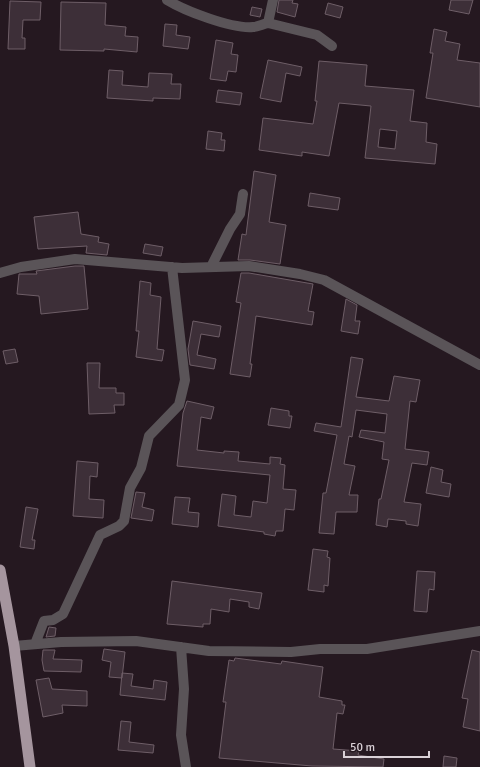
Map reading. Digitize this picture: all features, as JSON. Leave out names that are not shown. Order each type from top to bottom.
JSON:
[{"type":"highway","points":[[0,570],[14,646],[30,767]]},
{"type":"street","points":[[167,0],[182,9],[241,27],[254,27],[268,23],[317,35],[332,46]]},
{"type":"street","points":[[268,23],[273,0]]},
{"type":"street","points":[[211,267],[230,229],[240,214],[243,194]]},
{"type":"street","points":[[0,273],[21,267],[75,258],[172,267],[249,266],[300,274],[324,280],[480,365]]},
{"type":"street","points":[[35,644],[44,621],[53,620],[63,614],[100,535],[119,526],[124,521],[130,488],[141,468],[149,436],[179,405],[185,380],[172,267]]},
{"type":"street","points":[[14,646],[136,641],[209,651],[291,652],[320,649],[367,649],[480,632]]},
{"type":"street","points":[[181,647],[184,689],[181,735],[186,767]]},
{"type":"building","points":[[279,0],[293,0],[292,3],[298,4],[295,17],[277,12]]},
{"type":"building","points":[[451,0],[473,0],[469,14],[449,10]]},
{"type":"building","points":[[10,1],[41,2],[40,20],[23,20],[22,38],[25,38],[25,49],[8,49]]},
{"type":"building","points":[[61,2],[106,3],[105,25],[126,27],[125,36],[138,37],[137,52],[104,49],[104,51],[60,50]]},
{"type":"building","points":[[328,3],[343,7],[340,18],[325,14]]},
{"type":"building","points":[[252,7],[262,9],[260,17],[250,15]]},
{"type":"building","points":[[165,24],[177,25],[176,35],[190,37],[188,49],[163,46]]},
{"type":"building","points":[[434,29],[447,32],[445,41],[460,44],[457,60],[480,63],[480,107],[426,98],[433,53],[430,53]]},
{"type":"building","points":[[216,40],[233,43],[231,54],[238,55],[236,72],[228,71],[226,81],[210,79]]},
{"type":"building","points":[[268,60],[302,67],[300,76],[286,73],[281,102],[260,98]]},
{"type":"building","points":[[319,61],[367,65],[365,86],[414,90],[410,121],[427,123],[426,142],[437,144],[435,164],[365,158],[371,106],[339,103],[329,156],[302,152],[302,156],[259,150],[263,118],[313,124],[317,101],[315,101]],"holes":[[[380,129],[397,131],[395,149],[378,147]]]},
{"type":"building","points":[[109,70],[123,71],[122,85],[148,87],[149,73],[172,74],[171,84],[181,84],[180,99],[153,98],[153,101],[107,98]]},
{"type":"building","points":[[218,90],[242,93],[240,105],[216,102]]},
{"type":"building","points":[[208,131],[222,133],[221,140],[225,140],[224,151],[206,149]]},
{"type":"building","points":[[254,171],[276,175],[269,222],[286,225],[280,264],[238,260],[242,234],[246,235]]},
{"type":"building","points":[[310,193],[340,198],[338,210],[308,206]]},
{"type":"building","points":[[78,212],[81,234],[99,237],[98,242],[109,244],[107,255],[86,253],[87,246],[38,249],[34,217]]},
{"type":"building","points":[[145,244],[163,247],[161,256],[143,253]]},
{"type":"building","points":[[84,266],[88,309],[41,314],[39,296],[17,294],[19,274],[37,274],[36,271]]},
{"type":"building","points":[[241,273],[249,273],[313,284],[308,311],[314,312],[312,325],[256,316],[250,364],[252,364],[250,377],[230,374],[241,303],[236,302]]},
{"type":"building","points":[[140,281],[151,283],[150,295],[161,297],[157,349],[164,350],[162,361],[136,357],[139,331],[136,331]]},
{"type":"building","points":[[346,299],[357,305],[355,321],[360,321],[358,334],[341,331]]},
{"type":"building","points":[[193,321],[221,326],[219,337],[201,334],[197,355],[216,359],[214,369],[190,365],[188,349]]},
{"type":"building","points":[[15,349],[18,362],[6,364],[3,351]]},
{"type":"building","points":[[351,357],[363,359],[356,397],[389,401],[394,376],[420,380],[416,402],[410,401],[405,449],[429,452],[427,465],[412,463],[404,502],[421,504],[418,526],[406,524],[406,521],[388,519],[387,527],[376,525],[379,499],[381,499],[389,460],[382,459],[384,442],[359,437],[361,430],[385,433],[387,414],[356,410],[352,437],[349,436],[344,464],[355,466],[349,495],[358,495],[357,512],[336,512],[334,534],[319,533],[323,493],[326,493],[337,435],[314,431],[316,423],[341,427]]},
{"type":"building","points":[[87,363],[100,363],[99,388],[116,388],[116,393],[124,393],[124,405],[114,405],[115,413],[89,414]]},
{"type":"building","points":[[187,401],[214,407],[211,419],[201,417],[197,450],[224,453],[224,451],[239,452],[238,461],[270,464],[270,457],[281,458],[280,464],[285,465],[283,489],[296,490],[294,510],[285,509],[283,531],[276,531],[275,536],[264,534],[264,532],[218,526],[222,494],[236,496],[234,515],[251,517],[253,501],[267,503],[270,475],[177,466],[183,413]]},
{"type":"building","points":[[271,408],[289,411],[289,416],[292,416],[290,428],[268,425]]},
{"type":"building","points":[[77,461],[98,463],[97,477],[90,476],[89,499],[104,500],[103,518],[73,516]]},
{"type":"building","points":[[431,467],[443,470],[441,482],[451,484],[449,497],[426,493]]},
{"type":"building","points":[[136,492],[145,493],[142,507],[154,510],[152,521],[131,518]]},
{"type":"building","points":[[175,497],[190,498],[188,512],[199,513],[198,527],[172,524]]},
{"type":"building","points":[[26,507],[38,509],[32,540],[35,540],[34,549],[20,547]]},
{"type":"building","points":[[313,549],[328,551],[327,557],[330,558],[328,586],[324,585],[324,592],[308,590]]},
{"type":"building","points":[[417,571],[435,572],[434,590],[429,589],[427,612],[414,611]]},
{"type":"building","points":[[172,581],[262,593],[259,609],[249,607],[249,602],[230,599],[229,612],[211,609],[210,624],[203,624],[203,627],[167,624]]},
{"type":"building","points":[[49,627],[56,628],[55,636],[46,637]]},
{"type":"building","points":[[104,649],[125,652],[122,678],[109,677],[111,662],[102,660]]},
{"type":"building","points":[[43,650],[55,650],[53,659],[82,660],[81,672],[44,671],[42,660]]},
{"type":"building","points":[[472,650],[480,652],[480,731],[463,727],[468,699],[462,698]]},
{"type":"building","points":[[235,658],[281,664],[282,661],[323,667],[319,697],[342,701],[342,705],[345,705],[343,714],[337,713],[333,749],[359,751],[358,755],[384,759],[383,767],[312,766],[219,758],[226,702],[223,702],[229,660],[234,661]]},
{"type":"building","points":[[122,673],[133,674],[131,686],[153,689],[154,680],[167,682],[165,700],[120,695]]},
{"type":"building","points":[[49,678],[52,689],[87,691],[87,706],[62,705],[63,713],[43,717],[36,680]]},
{"type":"building","points":[[121,721],[131,722],[129,742],[154,745],[153,753],[118,750]]},
{"type":"building","points":[[444,756],[457,758],[456,767],[443,767]]}]
